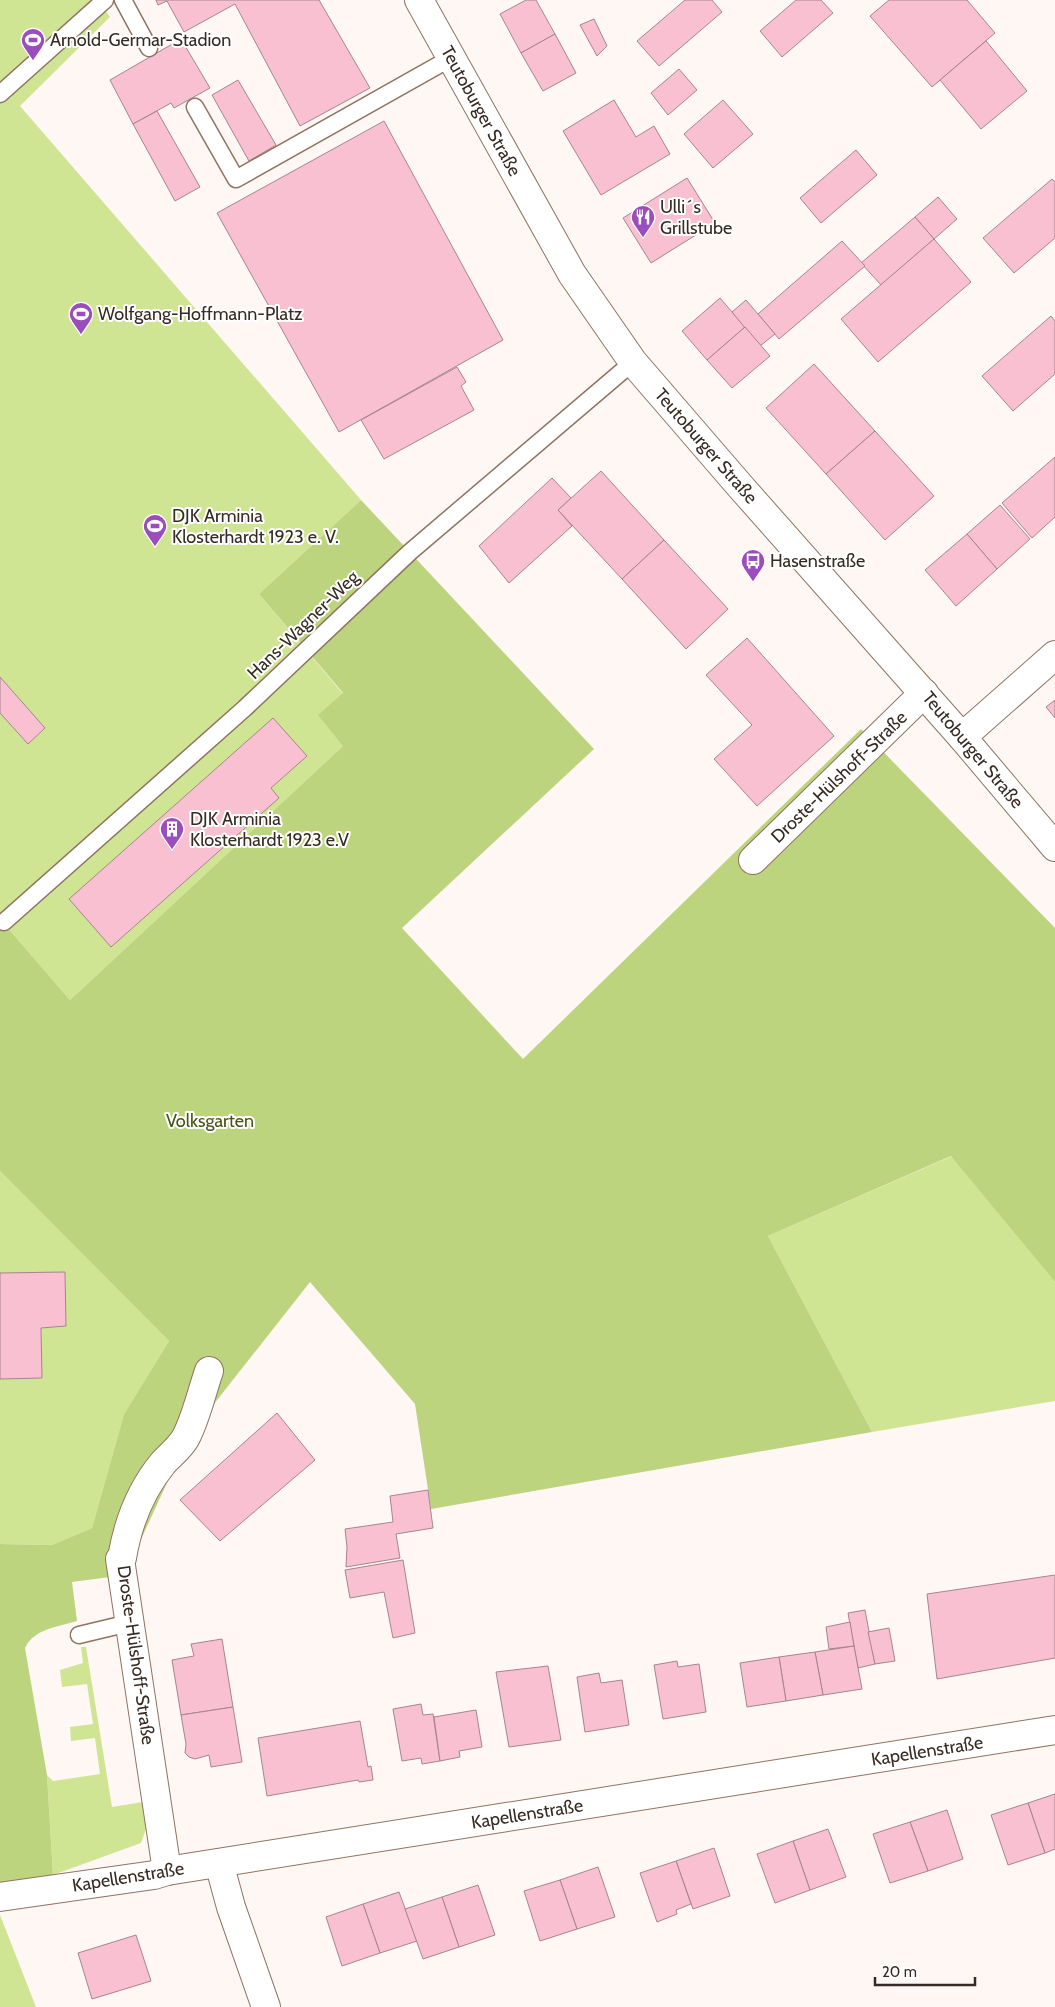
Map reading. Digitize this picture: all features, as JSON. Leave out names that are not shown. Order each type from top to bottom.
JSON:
[{"type":"street","name":"Teutoburger Straße","points":[[419,0],[572,274],[633,362],[924,693],[1055,847]]},
{"type":"street","points":[[962,737],[1055,655]]},
{"type":"street","name":"Droste-Hülshoff-Straße","points":[[753,860],[924,693]]},
{"type":"street","name":"Droste-Hülshoff-Straße","points":[[167,1871],[158,1800],[120,1559],[122,1558],[137,1502],[163,1463],[186,1438],[209,1371]]},
{"type":"street","name":"Kapellenstraße","points":[[0,1897],[154,1875],[167,1871],[1055,1730]]},
{"type":"street","points":[[219,1863],[231,1907],[266,2007]]},
{"type":"lane","points":[[0,94],[105,0]]},
{"type":"lane","points":[[124,0],[149,48]]},
{"type":"lane","points":[[195,107],[236,179],[451,58]]},
{"type":"lane","name":"Hans-Wagner-Weg","points":[[4,922],[245,708],[410,552],[633,362]]},
{"type":"lane","points":[[79,1635],[129,1623]]},
{"type":"green space","name":"DJK Arminia Klosterhardt 1923 e. V.","points":[[0,0],[98,0],[110,17],[20,106],[361,500],[259,594],[343,694],[343,746],[70,1000],[0,919]]},
{"type":"green space","name":"Volksgarten","points":[[361,500],[594,749],[402,928],[523,1059],[861,729],[1055,928],[1055,1282],[951,1156],[768,1236],[872,1432],[431,1509],[415,1404],[310,1282],[188,1437],[132,1559],[133,1574],[72,1582],[77,1621],[41,1632],[29,1641],[25,1648],[47,1775],[53,1875],[0,1884],[0,1544],[52,1545],[92,1528],[124,1414],[169,1341],[0,1171],[0,919],[70,1000],[343,746],[318,715],[343,693],[259,594]]},
{"type":"green space","points":[[952,1156],[1055,1282],[1055,1401],[872,1432],[768,1236]]},
{"type":"green space","points":[[0,1171],[169,1341],[124,1414],[92,1528],[52,1545],[0,1544]]},
{"type":"green space","points":[[81,1647],[86,1647],[112,1807],[143,1802],[146,1829],[141,1843],[53,1875],[47,1775],[53,1781],[100,1774],[95,1738],[71,1741],[70,1727],[93,1724],[87,1684],[62,1687],[60,1670],[83,1663]]},
{"type":"green space","points":[[0,1915],[36,2007],[0,2007]]},
{"type":"building","points":[[156,0],[319,0],[370,88],[300,126],[235,4],[184,32],[167,1],[158,5]]},
{"type":"building","points":[[526,0],[536,0],[555,34],[521,53],[500,14]]},
{"type":"building","points":[[685,0],[712,0],[722,12],[659,66],[637,41]]},
{"type":"building","points":[[796,0],[821,0],[833,13],[782,57],[760,31]]},
{"type":"building","points":[[889,0],[967,0],[995,33],[932,87],[870,16]]},
{"type":"building","points":[[594,19],[607,46],[597,56],[580,25]]},
{"type":"building","points":[[555,34],[576,73],[543,91],[521,53]]},
{"type":"building","points":[[181,39],[210,88],[174,108],[171,103],[133,124],[110,80]]},
{"type":"building","points":[[986,41],[1027,91],[981,129],[940,80]]},
{"type":"building","points":[[679,69],[697,90],[668,115],[651,93]]},
{"type":"building","points":[[238,80],[276,145],[249,161],[212,95]]},
{"type":"building","points":[[614,100],[636,137],[654,126],[670,154],[601,195],[563,131]]},
{"type":"building","points":[[723,100],[753,134],[713,168],[684,134]]},
{"type":"building","points":[[157,111],[200,187],[175,201],[133,124]]},
{"type":"building","points":[[384,121],[503,340],[339,432],[217,213]]},
{"type":"building","points":[[856,150],[877,175],[821,223],[800,198]]},
{"type":"building","points":[[687,178],[715,223],[651,263],[623,218]]},
{"type":"building","points":[[1052,179],[1055,182],[1055,238],[1014,273],[983,238]]},
{"type":"building","points":[[938,197],[957,219],[934,239],[915,217]]},
{"type":"building","points":[[915,217],[934,239],[881,285],[861,263]]},
{"type":"building","points":[[934,239],[971,282],[878,362],[841,319]]},
{"type":"building","points":[[842,241],[865,266],[779,339],[758,314]]},
{"type":"building","points":[[720,298],[745,327],[707,360],[682,331]]},
{"type":"building","points":[[746,300],[775,334],[760,346],[732,312]]},
{"type":"building","points":[[1051,316],[1055,321],[1055,374],[1013,411],[982,376]]},
{"type":"building","points":[[745,327],[770,356],[732,388],[707,360]]},
{"type":"building","points":[[814,364],[875,431],[826,474],[766,408]]},
{"type":"building","points":[[457,367],[466,382],[461,386],[474,410],[384,459],[361,420]]},
{"type":"building","points":[[875,431],[934,496],[885,540],[826,474]]},
{"type":"building","points":[[1055,457],[1055,517],[1032,538],[1002,503]]},
{"type":"building","points":[[601,471],[664,540],[622,579],[558,510]]},
{"type":"building","points":[[552,478],[571,498],[558,510],[572,526],[509,583],[479,546]]},
{"type":"building","points":[[1000,505],[1030,539],[997,569],[967,534]]},
{"type":"building","points":[[967,534],[997,569],[956,606],[925,570]]},
{"type":"building","points":[[664,540],[728,609],[686,649],[622,579]]},
{"type":"building","points":[[747,638],[834,736],[757,806],[714,759],[752,725],[706,675]]},
{"type":"building","points":[[0,677],[45,728],[28,744],[0,713]]},
{"type":"building","points":[[1055,700],[1055,718],[1046,707]]},
{"type":"building","name":"DJK Arminia Klosterhardt 1923 e.V","points":[[273,718],[307,756],[271,788],[279,798],[111,947],[69,899]]},
{"type":"building","points":[[65,1272],[66,1326],[41,1328],[42,1378],[0,1379],[0,1273]]},
{"type":"building","points":[[277,1413],[315,1460],[220,1541],[180,1500]]},
{"type":"building","points":[[428,1490],[433,1528],[396,1534],[400,1558],[346,1567],[347,1547],[345,1529],[393,1522],[390,1496]]},
{"type":"building","points":[[403,1560],[415,1633],[393,1638],[384,1592],[350,1598],[345,1570]]},
{"type":"building","points":[[1055,1575],[1055,1658],[937,1679],[927,1594]]},
{"type":"building","points":[[865,1610],[875,1664],[858,1668],[848,1613]]},
{"type":"building","points":[[850,1622],[854,1646],[829,1649],[826,1627]]},
{"type":"building","points":[[889,1628],[895,1661],[875,1664],[868,1632]]},
{"type":"building","points":[[222,1639],[233,1707],[181,1715],[172,1660],[194,1656],[191,1644]]},
{"type":"building","points":[[854,1646],[862,1689],[823,1695],[815,1652]]},
{"type":"building","points":[[815,1652],[823,1695],[786,1701],[779,1657]]},
{"type":"building","points":[[779,1657],[786,1701],[747,1707],[740,1663]]},
{"type":"building","points":[[677,1661],[678,1667],[699,1664],[706,1712],[663,1719],[654,1665]]},
{"type":"building","points":[[548,1666],[561,1740],[509,1747],[496,1672]]},
{"type":"building","points":[[599,1673],[601,1683],[622,1680],[629,1725],[585,1732],[577,1677]]},
{"type":"building","points":[[421,1704],[423,1715],[433,1714],[440,1761],[422,1764],[421,1758],[402,1761],[393,1709]]},
{"type":"building","points":[[233,1707],[242,1762],[211,1767],[209,1755],[195,1759],[189,1757],[185,1753],[186,1744],[181,1715]]},
{"type":"building","points":[[476,1710],[482,1747],[459,1751],[460,1757],[440,1761],[434,1717]]},
{"type":"building","points":[[360,1721],[368,1767],[371,1766],[373,1780],[359,1782],[358,1780],[267,1796],[258,1738]]},
{"type":"building","points":[[1055,1794],[1055,1849],[1045,1853],[1028,1803]]},
{"type":"building","points":[[1028,1803],[1045,1853],[1008,1865],[991,1815]]},
{"type":"building","points":[[947,1810],[963,1859],[928,1871],[910,1822]]},
{"type":"building","points":[[910,1822],[928,1871],[890,1883],[873,1834]]},
{"type":"building","points":[[828,1829],[846,1877],[810,1890],[793,1841]]},
{"type":"building","points":[[793,1841],[810,1890],[775,1903],[757,1854]]},
{"type":"building","points":[[714,1848],[730,1896],[693,1909],[676,1861]]},
{"type":"building","points":[[676,1861],[691,1904],[676,1910],[677,1914],[657,1922],[640,1873]]},
{"type":"building","points":[[598,1867],[615,1917],[577,1929],[560,1880]]},
{"type":"building","points":[[560,1880],[577,1929],[540,1941],[524,1891]]},
{"type":"building","points":[[478,1885],[495,1935],[459,1947],[442,1897]]},
{"type":"building","points":[[399,1892],[417,1941],[380,1953],[363,1904]]},
{"type":"building","points":[[442,1897],[459,1947],[423,1959],[405,1909]]},
{"type":"building","points":[[363,1904],[380,1953],[342,1966],[326,1917]]},
{"type":"building","points":[[136,1935],[151,1981],[92,1999],[78,1953]]},
{"type":"place","name":"Arnold-Germar-Stadion","points":[[33,61]]},
{"type":"place","name":"Ulli´s Grillstube","points":[[643,238]]},
{"type":"place","name":"Wolfgang-Hoffmann-Platz","points":[[81,335]]},
{"type":"place","name":"DJK Arminia Klosterhardt 1923 e. V.","points":[[155,547]]},
{"type":"place","name":"Hasenstraße","points":[[753,582]]},
{"type":"place","name":"DJK Arminia Klosterhardt 1923 e.V","points":[[172,850]]}]
